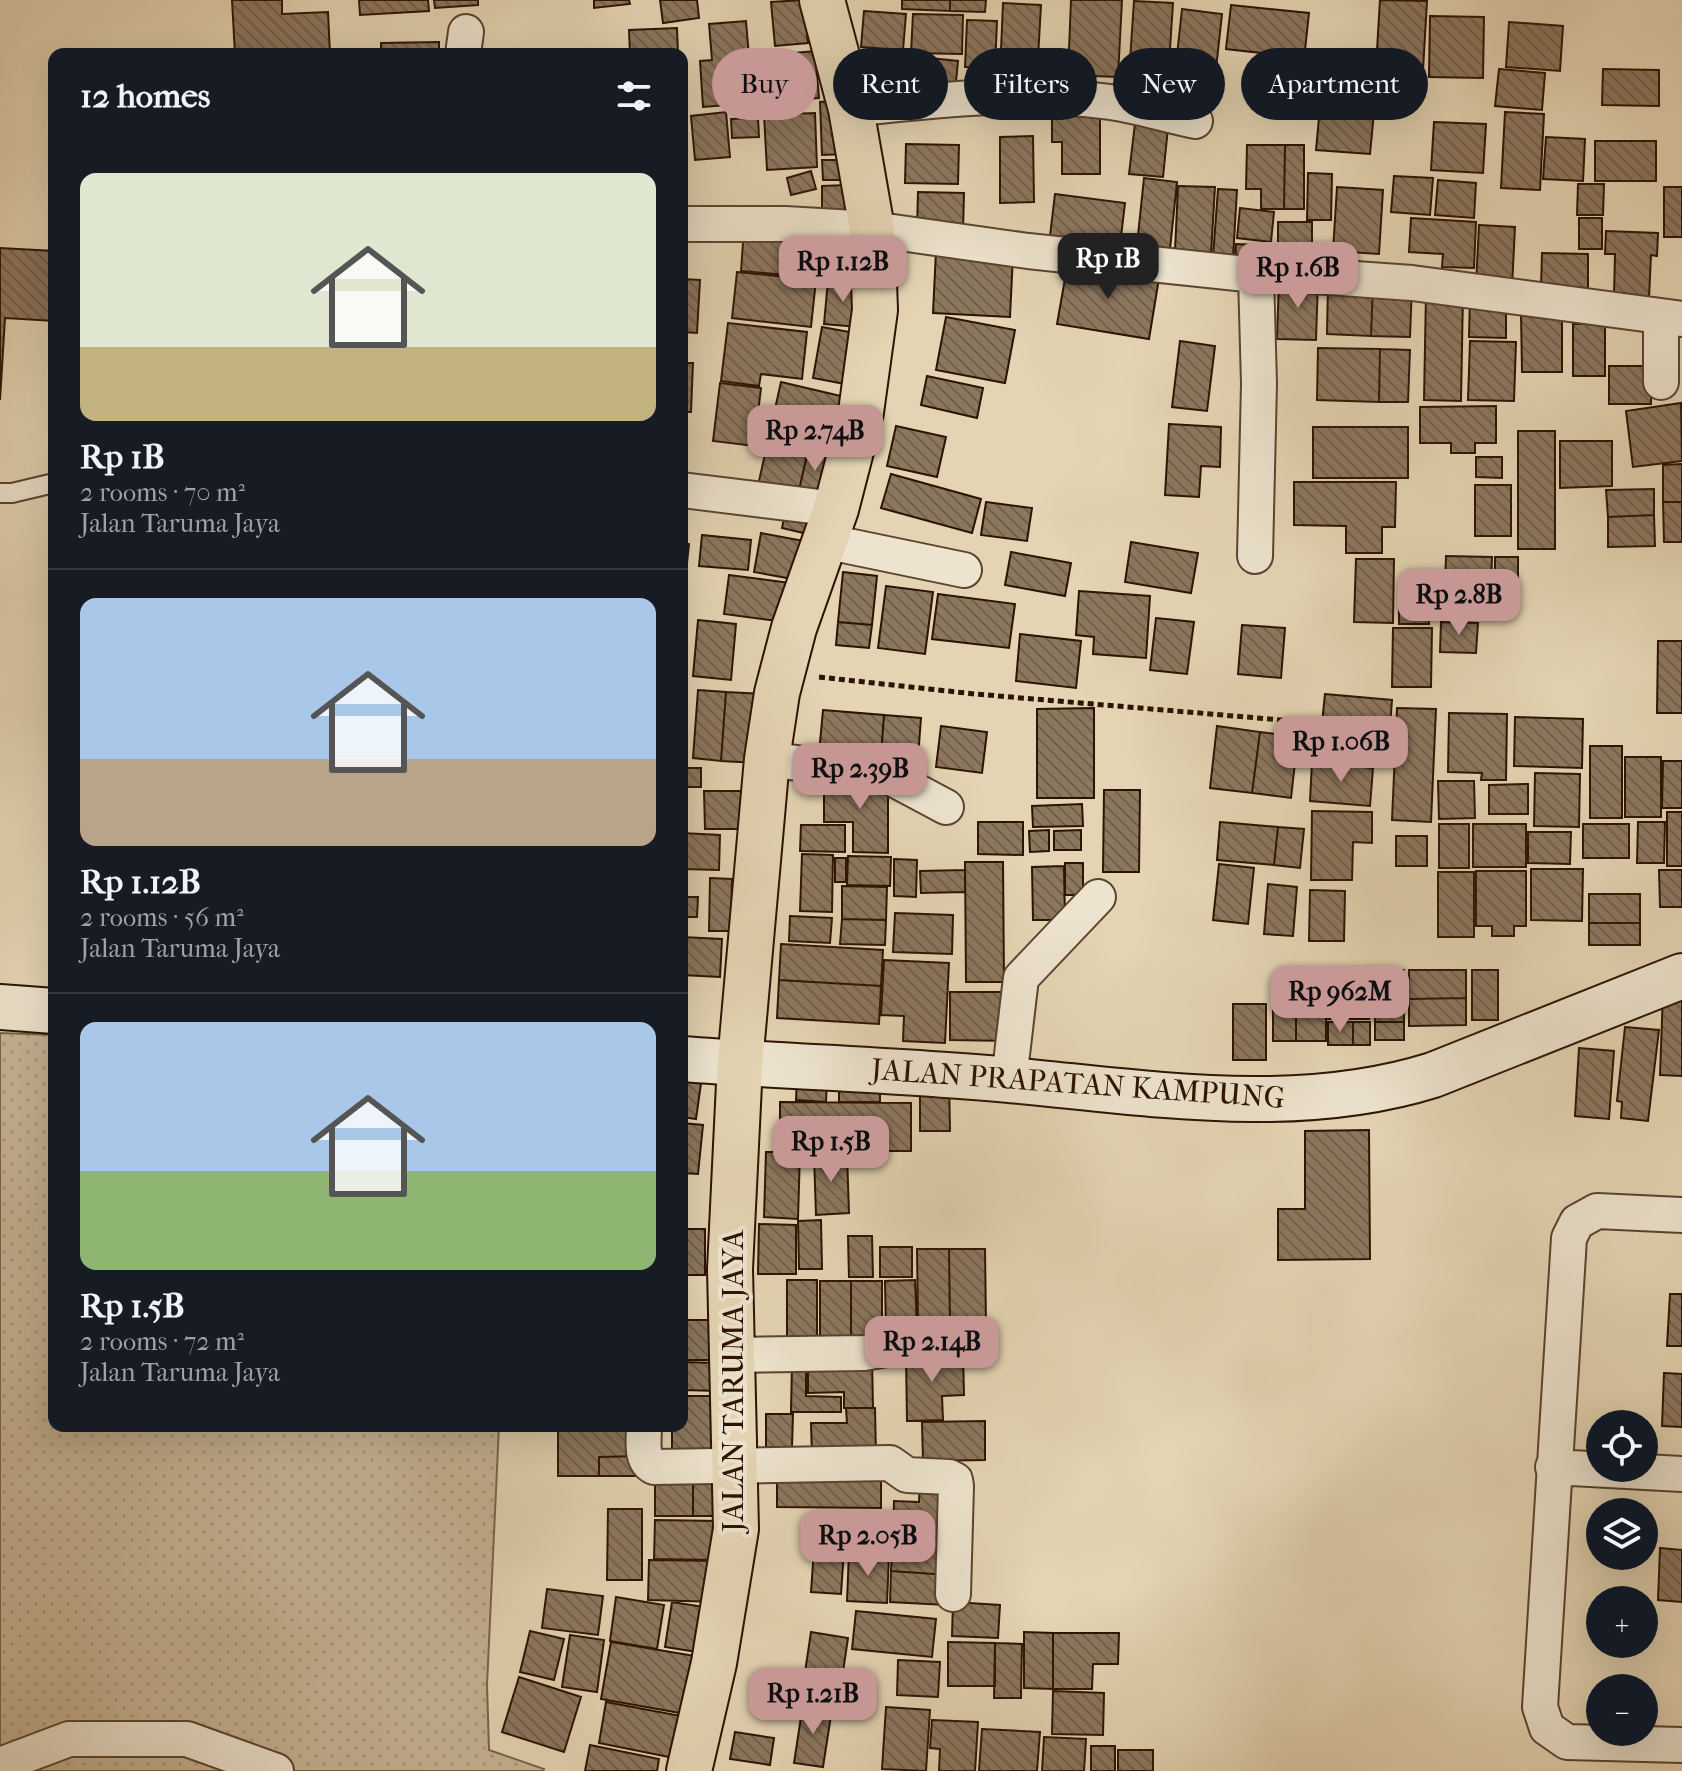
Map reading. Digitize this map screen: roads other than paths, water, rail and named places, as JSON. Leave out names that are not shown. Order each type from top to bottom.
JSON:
[{"type":"main road","name":"JALAN TARUMA JAYA","points":[[822,0],[835,48]]},
{"type":"main road","name":"JALAN TARUMA JAYA","points":[[689,1771],[714,1663],[736,1529],[730,1269],[740,1063],[767,759],[782,673],[794,628],[830,525],[861,412],[875,310],[872,229],[853,120]]},
{"type":"street","points":[[948,100],[1024,96],[1110,102],[1195,121]]},
{"type":"street","points":[[688,224],[785,224],[872,229],[1028,251],[1256,275],[1412,283],[1671,318],[1661,382]]},
{"type":"street","points":[[1255,556],[1259,384],[1256,275]]},
{"type":"street","points":[[688,491],[830,525],[964,570]]},
{"type":"street","points":[[767,759],[886,775],[946,807]]},
{"type":"street","points":[[1009,1080],[1021,978],[1098,897]]},
{"type":"street","name":"JALAN PRAPATAN KAMPUNG","points":[[688,1059],[1009,1080],[1145,1094],[1298,1099],[1353,1095],[1396,1087],[1433,1075],[1682,976]]},
{"type":"street","points":[[0,1007],[48,1011]]},
{"type":"street","points":[[1682,1215],[1597,1211],[1577,1222],[1569,1238],[1540,1707],[1547,1728],[1567,1742],[1682,1745]]},
{"type":"street","points":[[732,1355],[864,1353],[903,1346],[942,1346]]},
{"type":"street","points":[[644,1432],[645,1457],[648,1465],[654,1467],[890,1463],[907,1475],[955,1480],[953,1594]]},
{"type":"street","points":[[1553,1467],[1682,1474]]},
{"type":"street","points":[[0,1765],[69,1739],[187,1739],[276,1771]]},
{"type":"lane","points":[[0,493],[48,484]]}]
